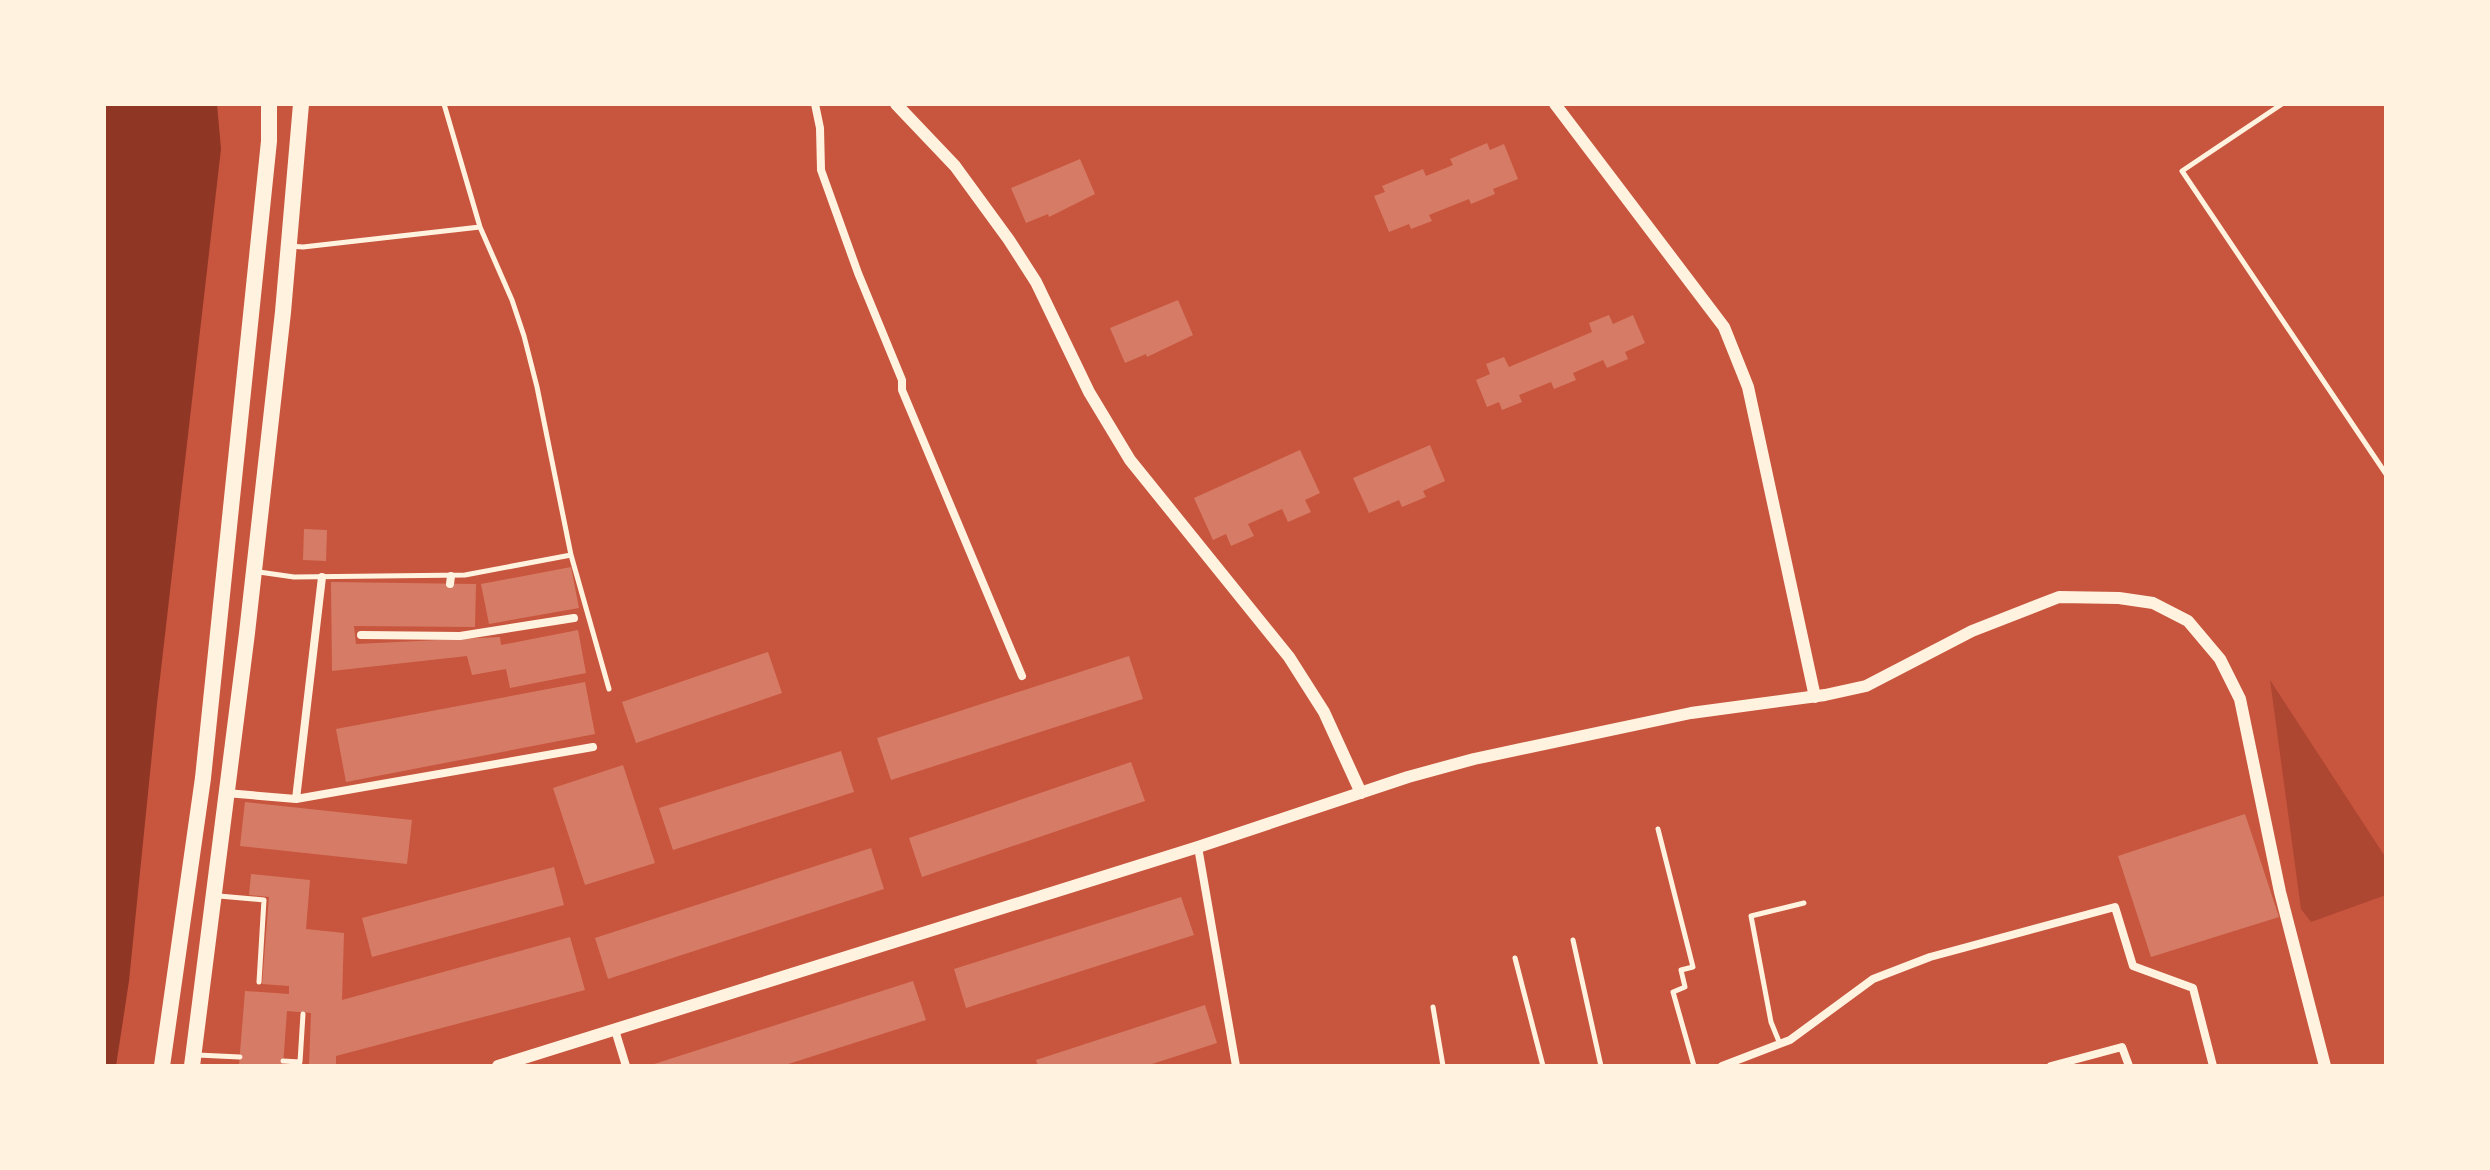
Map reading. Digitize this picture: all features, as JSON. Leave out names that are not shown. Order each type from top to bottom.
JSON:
[{"type":"main road","points":[[162,1066],[203,778],[269,141],[269,104]]},
{"type":"main road","points":[[193,1060],[254,571],[301,104]]},
{"type":"street","points":[[815,104],[820,128],[821,170],[839,223],[902,380],[902,390],[1022,676]]},
{"type":"street","points":[[896,104],[955,166],[1009,240],[1036,282],[1089,392],[1130,460],[1289,657],[1324,712],[1361,793]]},
{"type":"street","points":[[1555,104],[1724,327],[1748,387],[1815,697]]},
{"type":"street","points":[[296,799],[322,577]]},
{"type":"street","points":[[498,1066],[1198,847],[1408,777],[1505,752],[1691,713],[1815,697],[1866,686],[1972,631],[2059,597],[2119,598],[2153,603],[2188,621],[2220,659],[2240,699],[2280,892],[2325,1066]]},
{"type":"street","points":[[361,635],[449,632],[574,618]]},
{"type":"street","points":[[226,793],[296,799],[593,747]]},
{"type":"street","points":[[1198,847],[1236,1066]]},
{"type":"street","points":[[1722,1066],[1790,1040],[1873,979],[1930,957],[2115,907],[2133,966],[2193,988],[2213,1066]]},
{"type":"street","points":[[615,1030],[626,1066]]},
{"type":"street","points":[[2051,1066],[2122,1047],[2129,1066]]},
{"type":"lane","points":[[444,104],[480,227],[524,336],[571,555],[609,689]]},
{"type":"lane","points":[[2282,104],[2182,171],[2386,474]]},
{"type":"lane","points":[[289,246],[480,227]]},
{"type":"lane","points":[[254,571],[294,577],[450,580],[571,555]]},
{"type":"lane","points":[[1658,829],[1693,967],[1681,970],[1685,987],[1673,992],[1694,1066]]},
{"type":"lane","points":[[213,895],[264,900],[259,982]]},
{"type":"lane","points":[[1780,1044],[1771,1022],[1751,916],[1804,903]]},
{"type":"lane","points":[[1573,940],[1601,1066]]},
{"type":"lane","points":[[1515,958],[1543,1066]]},
{"type":"lane","points":[[1433,1007],[1443,1066]]},
{"type":"lane","points":[[283,1061],[300,1062],[303,1014]]},
{"type":"lane","points":[[193,1060],[240,1057]]},
{"type":"shaded area","points":[[104,104],[217,104],[221,149],[157,704],[129,981],[116,1066],[104,1066]]},
{"type":"shaded area","points":[[2270,680],[2386,858],[2386,895],[2311,922],[2301,909]]},
{"type":"building","points":[[1487,143],[1490,150],[1504,144],[1518,179],[1493,189],[1495,194],[1471,204],[1469,199],[1429,215],[1432,221],[1411,229],[1409,224],[1389,232],[1374,196],[1385,192],[1382,186],[1423,169],[1426,176],[1453,165],[1450,159]]},
{"type":"building","points":[[1080,159],[1095,194],[1049,217],[1048,214],[1026,223],[1011,188]]},
{"type":"building","points":[[1178,300],[1193,335],[1147,357],[1146,354],[1125,363],[1110,328]]},
{"type":"building","points":[[1609,315],[1613,324],[1633,315],[1645,343],[1625,352],[1628,359],[1607,368],[1603,360],[1573,373],[1576,380],[1554,389],[1551,382],[1519,395],[1522,402],[1502,410],[1499,402],[1487,407],[1476,380],[1490,374],[1486,364],[1504,357],[1509,367],[1592,332],[1589,323]]},
{"type":"building","points":[[1430,445],[1445,481],[1423,491],[1426,497],[1402,507],[1399,500],[1369,513],[1353,478]]},
{"type":"building","points":[[1300,450],[1320,493],[1305,500],[1311,512],[1288,522],[1282,509],[1248,524],[1254,536],[1231,546],[1226,534],[1213,540],[1194,498]]},
{"type":"building","points":[[304,529],[327,530],[326,561],[303,560]]},
{"type":"building","points":[[571,567],[579,608],[489,624],[481,584]]},
{"type":"building","points":[[331,582],[476,584],[475,627],[354,626],[356,644],[500,637],[501,645],[578,630],[586,673],[510,688],[506,669],[472,675],[467,656],[332,671]]},
{"type":"building","points":[[768,652],[782,693],[636,743],[622,702]]},
{"type":"building","points":[[1129,656],[1143,699],[891,780],[877,738]]},
{"type":"building","points":[[585,682],[595,734],[346,782],[336,729]]},
{"type":"building","points":[[841,751],[854,792],[673,850],[659,808]]},
{"type":"building","points":[[1131,762],[1145,801],[922,877],[909,838]]},
{"type":"building","points":[[623,765],[655,863],[585,885],[553,788]]},
{"type":"building","points":[[245,802],[412,820],[407,864],[240,846]]},
{"type":"building","points":[[2245,814],[2279,917],[2151,957],[2118,856]]},
{"type":"building","points":[[871,848],[884,889],[608,979],[595,938]]},
{"type":"building","points":[[554,867],[564,905],[372,957],[362,918]]},
{"type":"building","points":[[251,874],[310,880],[306,929],[344,933],[342,1000],[570,937],[585,990],[336,1056],[336,1066],[309,1066],[311,1013],[287,1011],[283,1066],[239,1065],[245,991],[289,994],[289,986],[262,984],[269,897],[249,895]]},
{"type":"building","points":[[1181,897],[1194,935],[966,1008],[954,969]]},
{"type":"building","points":[[913,981],[926,1020],[782,1066],[648,1066]]},
{"type":"building","points":[[1205,1005],[1217,1043],[1146,1066],[1038,1066],[1036,1060]]}]
